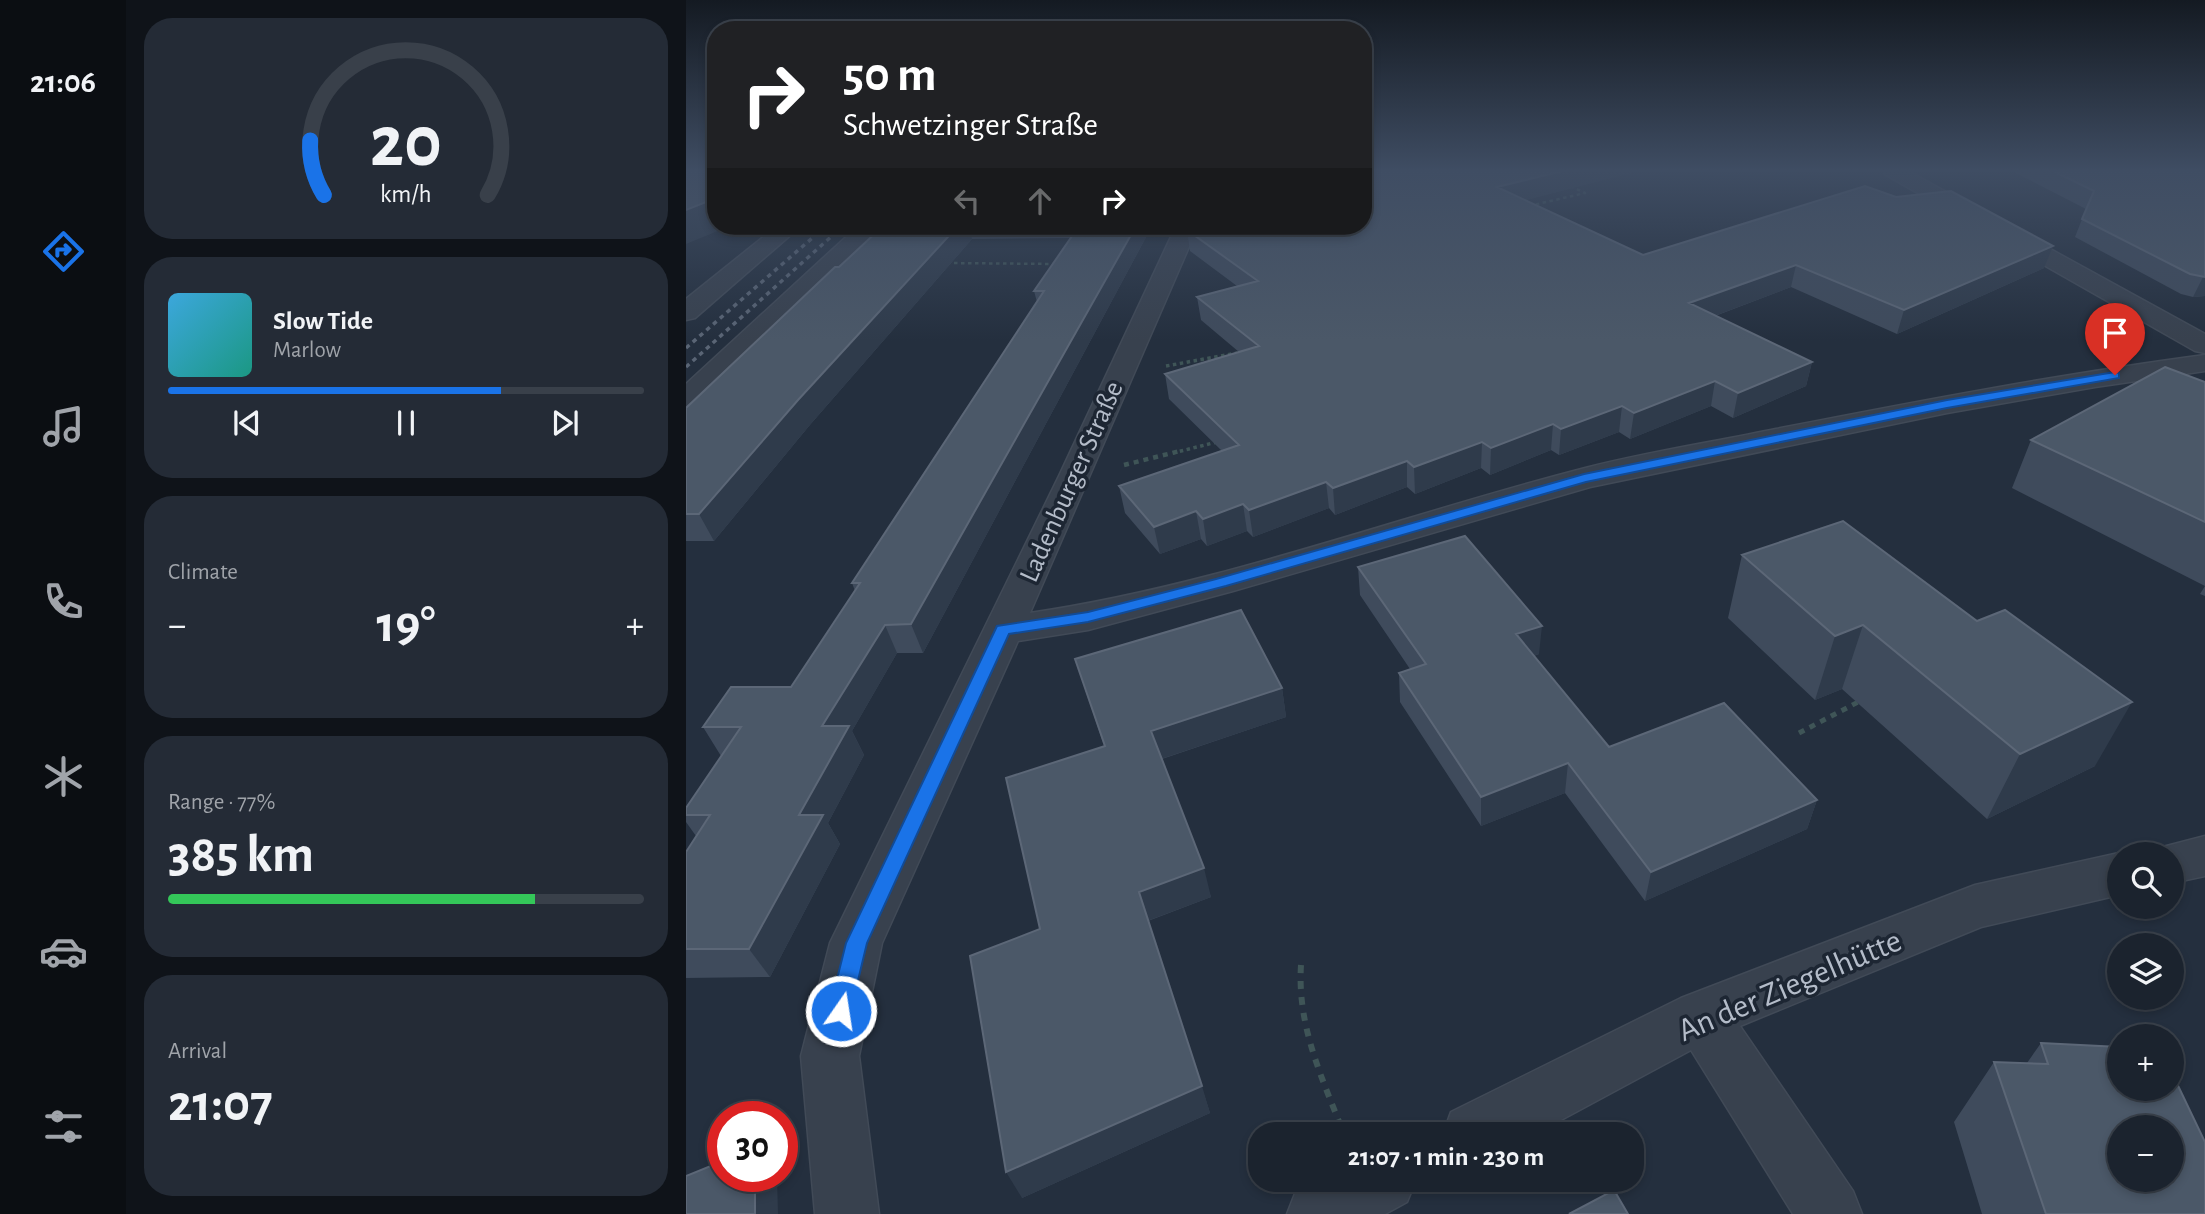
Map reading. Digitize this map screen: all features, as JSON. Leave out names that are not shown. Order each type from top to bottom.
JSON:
[{"type":"street","points":[[1995,228],[2205,345]]},
{"type":"street","points":[[686,312],[779,235]]},
{"type":"street","points":[[686,400],[860,235]]},
{"type":"street","name":"Ladenburger Straße","points":[[847,1214],[830,1056],[856,943],[1075,476],[1183,235]]},
{"type":"street","points":[[2168,324],[2205,319]]},
{"type":"street","points":[[1002,630],[1088,617],[1220,583],[1584,478],[1947,404],[2095,378],[2205,363]]},
{"type":"street","points":[[2184,860],[2205,856]]},
{"type":"street","name":"An der Ziegelhütte","points":[[1496,1122],[1701,1016],[1975,907],[2107,877]]},
{"type":"street","points":[[1701,1016],[1830,1214]]},
{"type":"street","points":[[1319,1214],[1362,1192]]},
{"type":"path","points":[[944,263],[1069,265]]},
{"type":"path","points":[[1122,367],[1166,366],[1246,351]]},
{"type":"path","points":[[1075,476],[1222,441]]},
{"type":"path","points":[[1799,733],[1867,698]]},
{"type":"path","points":[[1301,965],[1298,987],[1303,1026],[1339,1122]]},
{"type":"building","points":[[1372,228],[1584,228],[1643,255],[1731,228],[2019,228],[2053,246],[1904,310],[1796,265],[1689,303],[1812,362],[1738,393],[1715,381],[1634,413],[1622,406],[1561,429],[1553,424],[1491,448],[1482,442],[1414,467],[1407,461],[1333,488],[1326,482],[1249,510],[1243,504],[1203,519],[1196,511],[1154,527],[1119,486],[1239,445],[1165,374],[1259,346],[1197,297],[1258,281],[1194,235],[1372,235]]},
{"type":"building","points":[[2099,228],[2205,228],[2205,277],[2190,274]]},
{"type":"building","points":[[873,235],[950,235],[798,400],[699,514],[686,514],[686,408],[835,267],[839,267]]},
{"type":"building","points":[[1073,235],[1131,235],[911,624],[885,625],[822,726],[849,726],[799,815],[823,815],[749,949],[686,949],[686,852],[710,815],[686,815],[686,808],[741,727],[703,727],[731,687],[791,687],[860,583],[852,583],[1044,291],[1034,291]]},
{"type":"building","points":[[2165,367],[2205,382],[2205,522],[2031,440]]},
{"type":"building","points":[[1843,521],[1977,621],[2005,610],[2132,702],[2020,754],[1863,625],[1835,636],[1742,555]]},
{"type":"building","points":[[1465,536],[1542,626],[1516,634],[1609,747],[1724,703],[1817,800],[1651,872],[1568,763],[1481,797],[1399,673],[1426,664],[1358,567]]},
{"type":"building","points":[[1241,610],[1282,688],[1151,731],[1204,868],[1139,892],[1202,1086],[1006,1172],[970,956],[1040,929],[1006,778],[1105,746],[1075,659]]},
{"type":"building","points":[[2041,1043],[2107,1046],[2107,1101],[2184,1101],[2184,1098],[2205,1142],[2205,1214],[2046,1214],[1994,1062],[2048,1064]]},
{"type":"building","points":[[707,1167],[707,1192],[755,1192],[755,1214],[686,1214],[686,1176]]},
{"type":"building","points":[[1610,1192],[1615,1192],[1628,1214],[1569,1214]]},
{"type":"railway","points":[[686,348],[816,235]]},
{"type":"railway","points":[[686,367],[833,235]]},
{"type":"route","points":[[841,1011],[856,943],[1002,630],[1088,617],[1220,583],[1584,478],[1947,404],[2115,375]]}]
